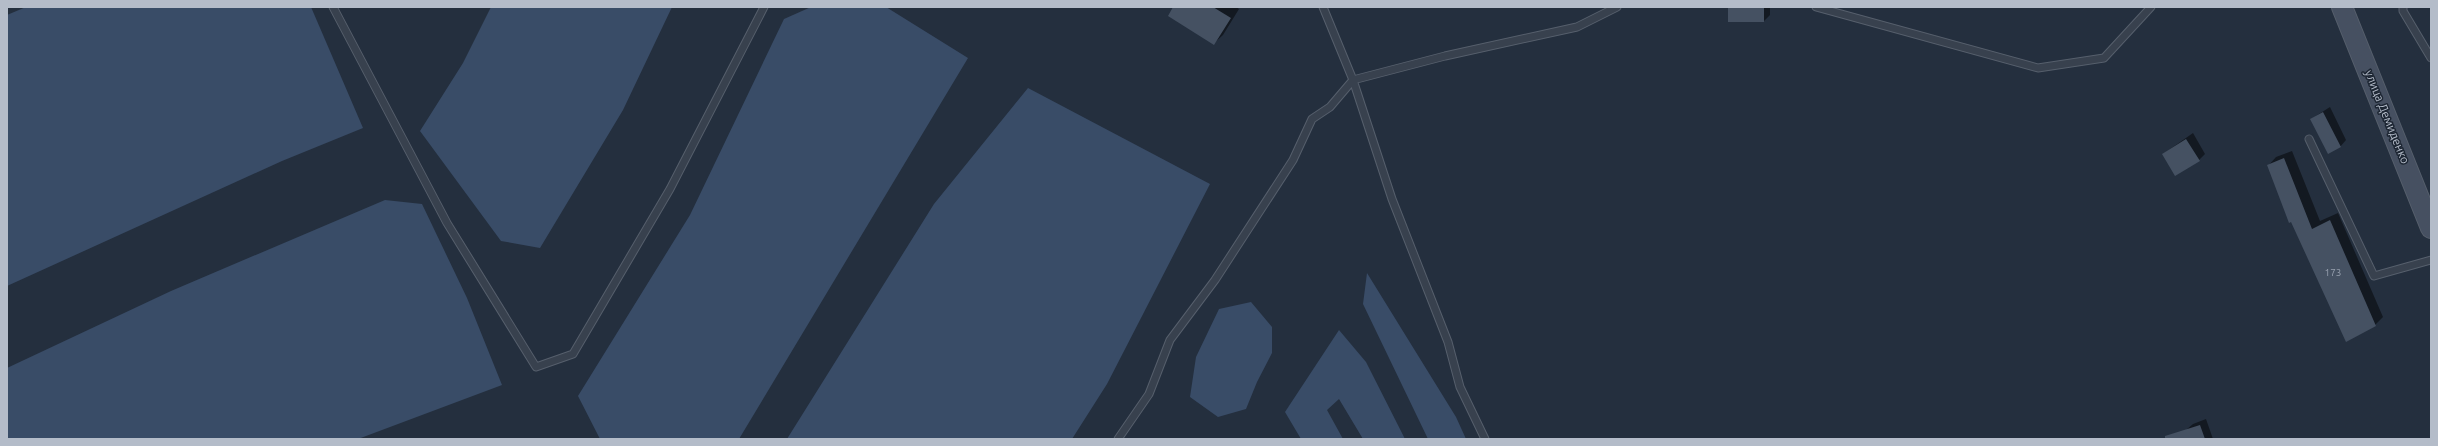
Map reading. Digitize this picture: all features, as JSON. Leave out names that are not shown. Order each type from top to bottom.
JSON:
[{"type":"main road","name":"улица Демиденко","points":[[2342,7],[2431,228]]},
{"type":"lane","points":[[333,7],[447,224],[536,367],[574,354],[670,190],[764,7]]},
{"type":"lane","points":[[1323,7],[1352,80],[1392,199],[1448,342],[1460,387],[1485,439]]},
{"type":"lane","points":[[1118,439],[1149,394],[1170,340],[1215,280],[1293,160],[1312,119],[1330,107],[1352,80],[1445,56],[1577,27],[1617,7]]},
{"type":"lane","points":[[1816,7],[2038,68],[2104,58],[2150,7]]},
{"type":"lane","points":[[2404,7],[2403,11],[2431,58]]},
{"type":"lane","points":[[2309,139],[2374,276],[2431,260]]},
{"type":"water","points":[[26,7],[311,7],[363,128],[282,161],[7,286],[7,15]]},
{"type":"water","points":[[491,7],[672,7],[623,110],[540,248],[501,241],[420,131],[463,63]]},
{"type":"water","points":[[811,7],[886,7],[968,58],[739,439],[600,439],[578,396],[690,215],[784,19]]},
{"type":"water","points":[[1028,88],[1210,184],[1107,384],[1072,439],[787,439],[934,204]]},
{"type":"water","points":[[385,200],[422,204],[467,298],[502,385],[358,439],[7,439],[7,368],[171,291]]},
{"type":"water","points":[[1367,273],[1456,417],[1466,439],[1428,439],[1363,304]]},
{"type":"water","points":[[1251,302],[1272,327],[1272,353],[1257,382],[1246,409],[1218,417],[1190,397],[1196,357],[1219,309]]},
{"type":"water","points":[[1339,330],[1366,362],[1405,439],[1363,439],[1339,399],[1327,410],[1343,439],[1301,439],[1285,412]]},
{"type":"building","points":[[1173,7],[1213,7],[1231,18],[1214,45],[1168,16]]},
{"type":"building","points":[[1728,7],[1764,7],[1764,22],[1728,22]]},
{"type":"building","points":[[2323,112],[2341,147],[2328,154],[2310,119]]},
{"type":"building","points":[[2186,139],[2200,161],[2175,176],[2162,154]]},
{"type":"building","points":[[2284,158],[2312,229],[2330,220],[2376,326],[2346,342],[2291,222],[2289,223],[2267,165]]},
{"type":"building","points":[[2200,425],[2205,439],[2165,439],[2165,436]]}]
